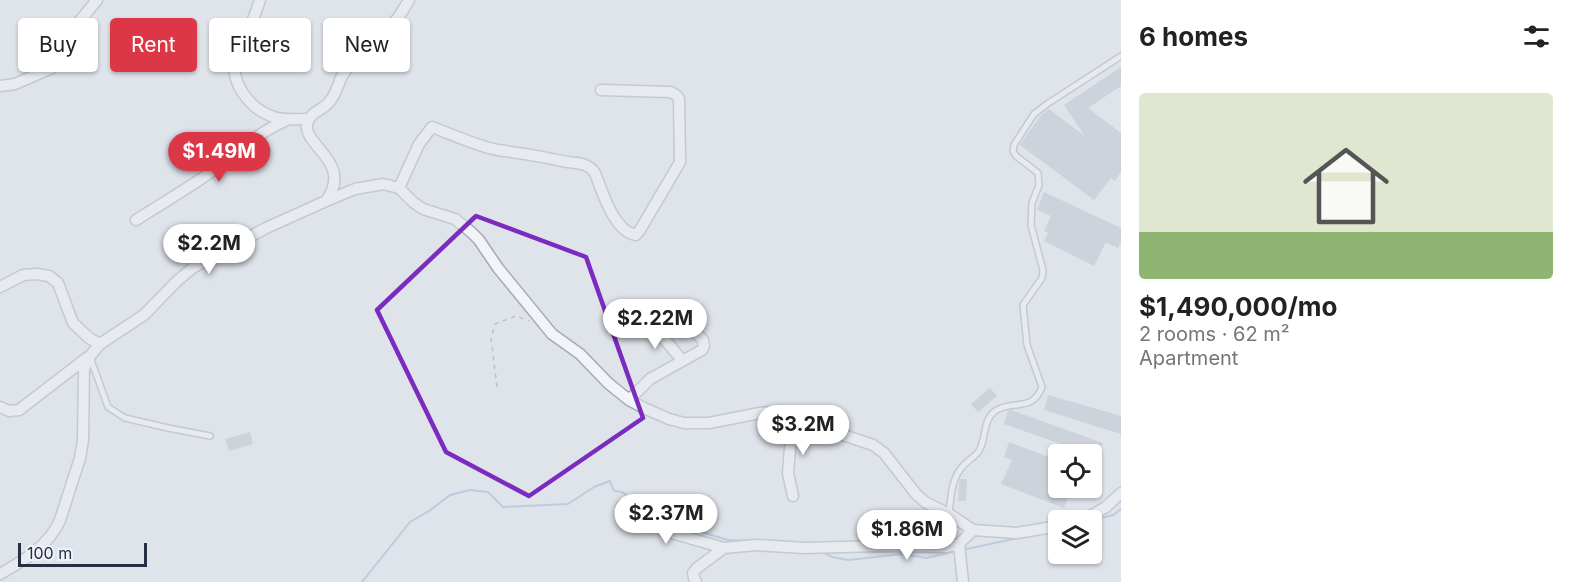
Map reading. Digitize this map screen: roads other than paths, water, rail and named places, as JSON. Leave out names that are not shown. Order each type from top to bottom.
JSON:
[{"type":"street","points":[[0,86],[25,80],[52,69],[59,63],[73,29],[97,0]]},
{"type":"street","points":[[260,0],[246,35],[238,48],[234,73],[244,95],[272,117],[287,120],[308,119]]},
{"type":"street","points":[[326,201],[333,192],[334,174],[331,162],[310,139],[308,119],[330,102],[353,60],[386,32],[409,0]]},
{"type":"street","points":[[399,188],[419,144],[432,128],[497,150],[532,154],[566,163],[585,164],[595,173],[615,220],[629,234],[636,235],[680,162],[679,99],[671,92],[601,90]]},
{"type":"street","points":[[136,220],[209,173],[238,149],[287,120]]},
{"type":"street","points":[[0,406],[9,411],[19,410],[90,356],[100,344],[144,315],[194,267],[266,228],[326,201],[355,189],[383,184],[399,188],[423,209],[454,219],[471,232],[552,334],[580,354],[608,383],[629,400],[644,408],[684,423],[709,423],[760,412],[781,411],[873,445],[884,453],[925,502],[973,530],[1017,533],[1048,528]]},
{"type":"street","points":[[0,287],[23,275],[50,276],[58,283],[73,323],[89,338],[100,344]]},
{"type":"street","points":[[649,321],[682,360]]},
{"type":"street","points":[[629,400],[650,379],[702,350],[703,340],[697,334]]},
{"type":"street","points":[[0,574],[24,560],[46,542],[60,520],[83,440],[84,369],[90,356]]},
{"type":"street","points":[[792,496],[788,473],[789,448],[796,417]]},
{"type":"street","points":[[1102,510],[1121,493]]},
{"type":"street","points":[[622,506],[675,534],[724,548],[756,545],[805,548],[947,547],[959,544],[973,530]]},
{"type":"street","points":[[959,544],[963,582]]},
{"type":"street","points":[[696,582],[693,573],[697,568],[724,548]]},
{"type":"lane","points":[[949,514],[951,490],[958,472],[979,452],[986,422],[998,409],[1030,403],[1039,396],[1042,387],[1027,345],[1023,305],[1042,278],[1043,270],[1031,225],[1032,203],[1039,185],[1038,173],[1016,156],[1013,151],[1014,145],[1034,114],[1121,56]]},
{"type":"lane","points":[[90,356],[108,406],[125,418],[210,436]]},
{"type":"waterway","points":[[362,582],[410,522],[450,495],[470,490],[488,492],[503,507],[568,504],[594,487],[610,481],[614,491],[622,492],[639,504],[658,509],[698,531],[728,540],[769,541]]},
{"type":"waterway","points":[[1102,518],[1113,515],[1121,509]]},
{"type":"waterway","points":[[962,550],[1018,538]]},
{"type":"waterway","points":[[821,551],[832,557],[848,560],[903,554],[926,558],[957,551]]}]
